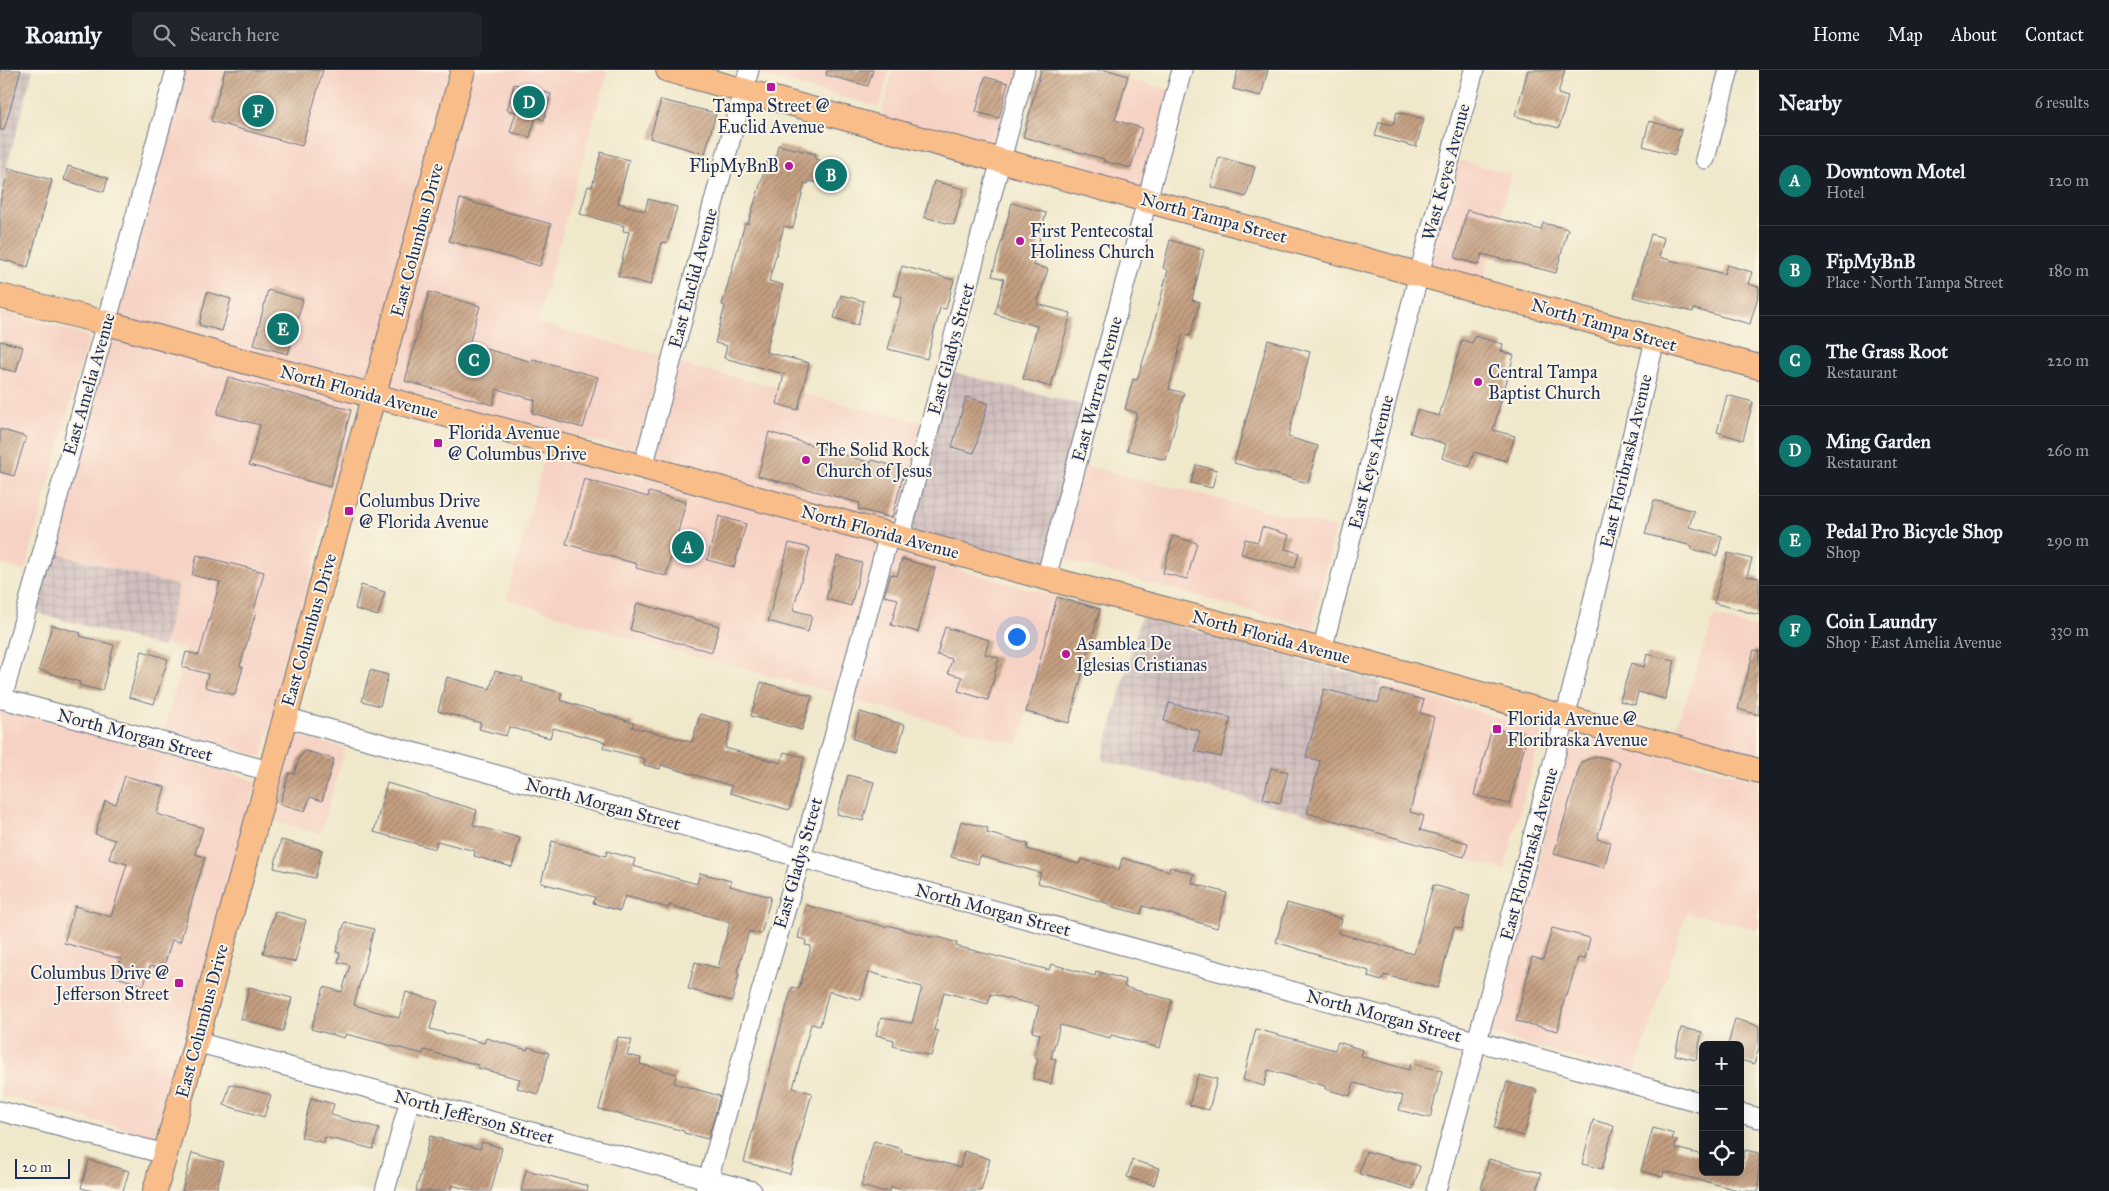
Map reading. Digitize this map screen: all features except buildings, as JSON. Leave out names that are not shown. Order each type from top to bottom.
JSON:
[{"type":"main road","name":"East Columbus Drive","points":[[155,1191],[269,771],[375,396],[464,70]]},
{"type":"main road","name":"North Tampa Street","points":[[668,70],[746,80],[1001,160],[1759,367]]},
{"type":"main road","name":"North Florida Avenue","points":[[0,296],[642,467],[1046,578],[1322,650],[1565,719],[1759,771]]},
{"type":"street","name":"East Amelia Avenue","points":[[1,698],[176,70]]},
{"type":"street","name":"East Gladys Street","points":[[706,1185],[894,536],[1025,70]]},
{"type":"street","name":"East Warren Avenue","points":[[1046,578],[1182,70]]},
{"type":"street","name":"Wast Keyes Avenue","points":[[1419,274],[1474,70]]},
{"type":"street","points":[[1706,159],[1730,70]]},
{"type":"street","name":"East Euclid Avenue","points":[[642,467],[746,80]]},
{"type":"street","name":"East Keyes Avenue","points":[[1322,650],[1419,274]]},
{"type":"street","name":"East Floribraska Avenue","points":[[1436,1191],[1565,719],[1655,340]]},
{"type":"street","name":"North Morgan Street","points":[[1,698],[269,771]]},
{"type":"street","name":"North Morgan Street","points":[[284,717],[1699,1102]]},
{"type":"street","name":"North Jefferson Street","points":[[196,1042],[410,1099],[706,1185],[752,1191]]},
{"type":"street","points":[[385,1191],[410,1099]]},
{"type":"street","points":[[0,1111],[165,1154]]},
{"type":"street","points":[[1744,1114],[1759,1118]]},
{"type":"shaded area","points":[[0,70],[33,70],[0,192]]},
{"type":"shaded area","points":[[183,70],[608,70],[537,323],[662,356],[636,451],[362,382],[262,756],[164,730],[186,650],[163,644],[179,586],[49,550]]},
{"type":"shaded area","points":[[742,70],[889,70],[879,107]]},
{"type":"shaded area","points":[[893,70],[1024,70],[1002,158],[880,120]]},
{"type":"shaded area","points":[[1102,72],[1173,91],[1147,198],[1073,178]]},
{"type":"shaded area","points":[[1453,159],[1511,174],[1481,287],[1422,272]]},
{"type":"shaded area","points":[[0,311],[89,336],[25,571],[0,564]]},
{"type":"shaded area","points":[[676,363],[924,423],[898,522],[885,520],[838,694],[635,640],[507,599],[545,456],[644,480]]},
{"type":"shaded area","points":[[949,371],[1090,407],[1045,575],[904,538]]},
{"type":"shaded area","points":[[1083,465],[1335,528],[1312,628],[1059,558]]},
{"type":"shaded area","points":[[45,550],[179,586],[163,647],[26,610]]},
{"type":"shaded area","points":[[894,552],[1058,597],[1018,744],[854,700]]},
{"type":"shaded area","points":[[1141,616],[1382,682],[1342,824],[1102,760]]},
{"type":"shaded area","points":[[1715,616],[1759,629],[1759,761],[1672,738]]},
{"type":"shaded area","points":[[1382,682],[1542,731],[1504,870],[1342,824]]},
{"type":"shaded area","points":[[0,706],[257,781],[155,1137],[0,1095]]},
{"type":"shaded area","points":[[1573,731],[1664,758],[1666,756],[1759,781],[1759,930],[1687,912],[1635,1074],[1491,1034]]},
{"type":"shaded area","points":[[303,737],[345,748],[321,834],[269,820],[290,743]]},
{"type":"place","name":"Tampa Street @ Euclid Avenue","points":[[771,87]]},
{"type":"place","name":"Ming Garden","points":[[529,102]]},
{"type":"place","name":"Coin Laundry","points":[[258,111]]},
{"type":"place","name":"FlipMyBnB","points":[[789,166]]},
{"type":"place","name":"FipMyBnB","points":[[831,175]]},
{"type":"place","name":"First Pentecostal Holiness Church","points":[[1020,241]]},
{"type":"place","name":"Pedal Pro Bicycle Shop","points":[[283,329]]},
{"type":"place","name":"The Grass Root","points":[[474,360]]},
{"type":"place","name":"Central Tampa Baptist Church","points":[[1478,382]]},
{"type":"place","name":"Florida Avenue @ Columbus Drive","points":[[438,443]]},
{"type":"place","name":"The Solid Rock Church of Jesus","points":[[806,460]]},
{"type":"place","name":"Columbus Drive @ Florida Avenue","points":[[349,511]]},
{"type":"place","name":"Downtown Motel","points":[[688,547]]},
{"type":"place","name":"Asamblea De Iglesias Cristianas","points":[[1066,654]]},
{"type":"place","name":"Florida Avenue @ Floribraska Avenue","points":[[1497,729]]},
{"type":"place","name":"Columbus Drive @ Jefferson Street","points":[[179,983]]}]
